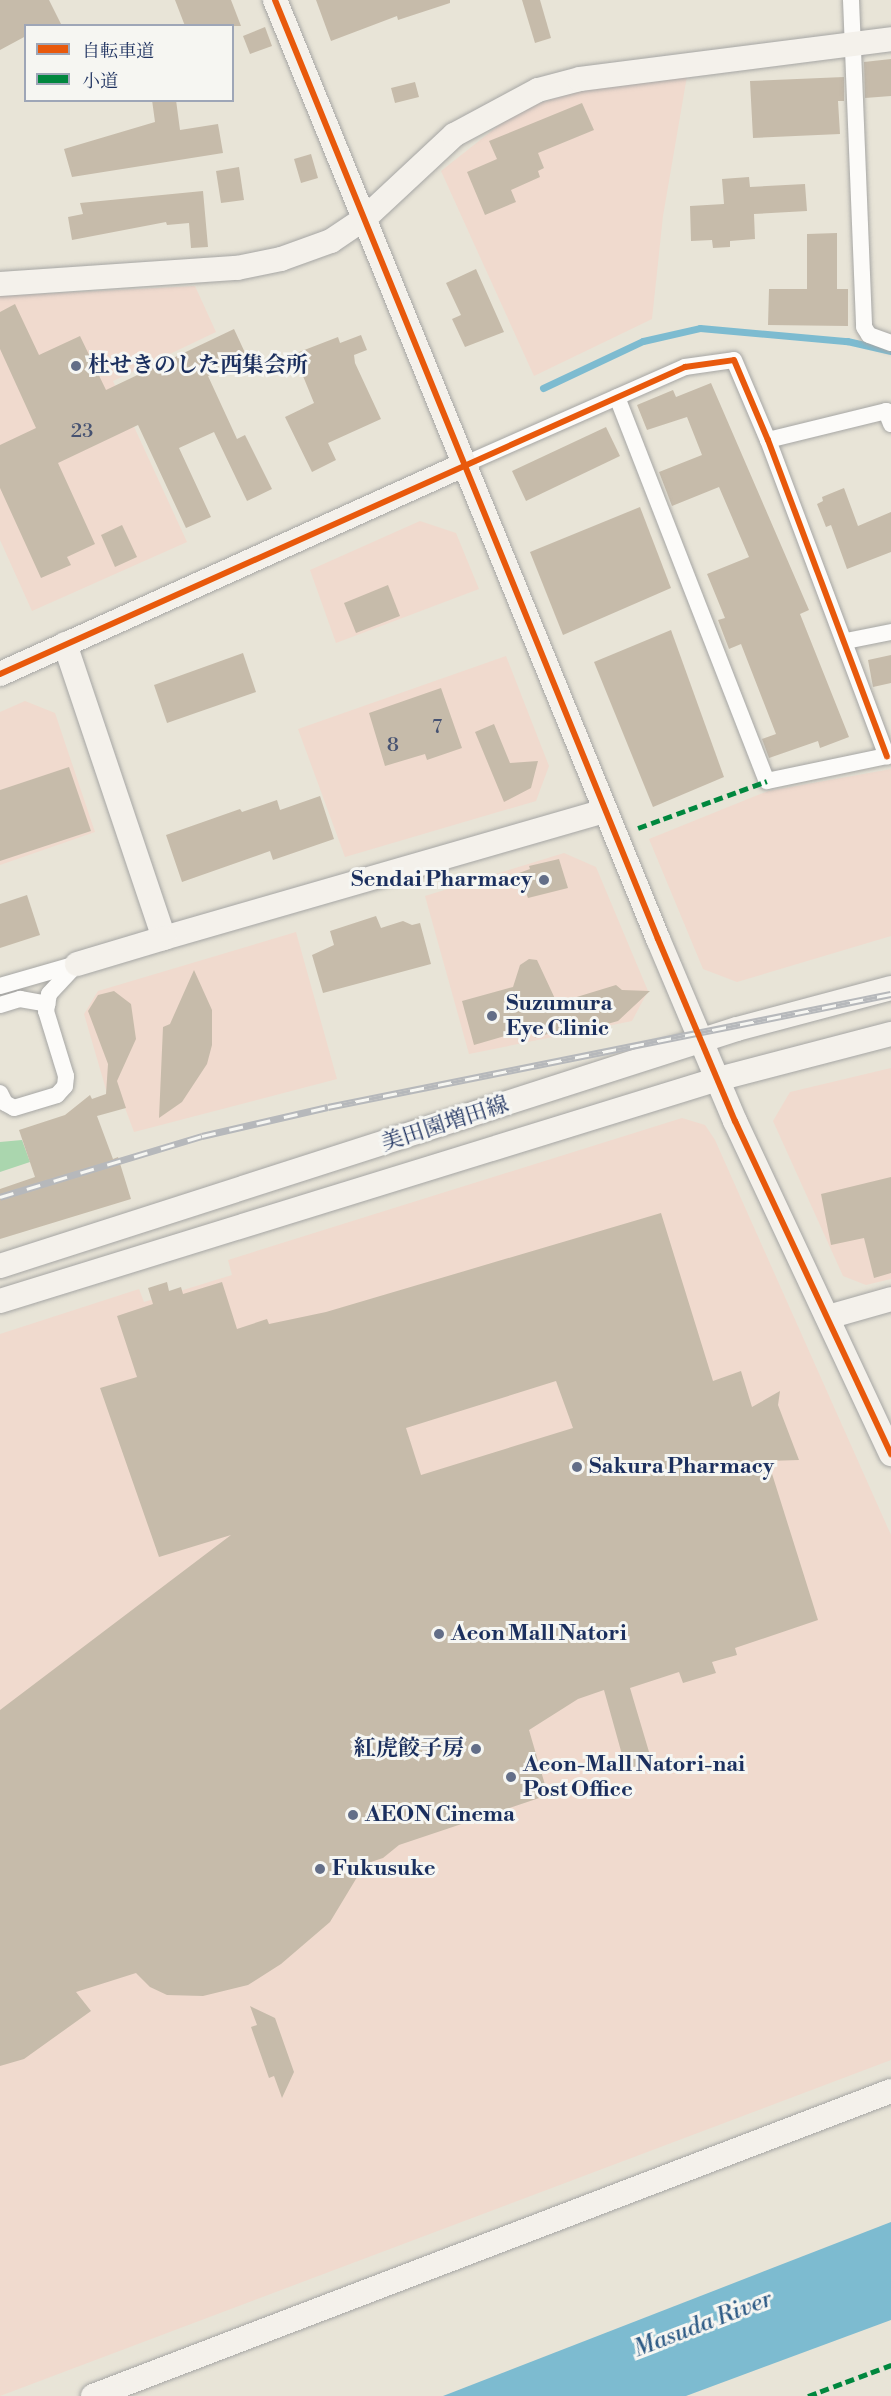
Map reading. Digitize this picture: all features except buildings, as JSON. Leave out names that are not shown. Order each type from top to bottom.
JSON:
[{"type":"street","points":[[275,0],[604,811],[701,1041],[891,1454]]},
{"type":"street","points":[[851,0],[864,327],[869,335],[891,343]]},
{"type":"street","points":[[0,284],[237,268],[281,259],[322,245],[364,219],[454,135],[538,90],[580,79],[891,39]]},
{"type":"street","points":[[0,674],[463,465],[617,397],[685,367],[734,360],[768,440],[889,755],[766,781],[617,397]]},
{"type":"street","points":[[768,440],[886,411],[891,424]]},
{"type":"street","points":[[846,641],[891,632]]},
{"type":"street","points":[[65,644],[164,938]]},
{"type":"street","points":[[0,986],[604,811]]},
{"type":"street","points":[[0,1094],[6,1103],[14,1108],[57,1095],[65,1086],[66,1076],[46,1011],[50,994],[77,964]]},
{"type":"street","name":"美田園増田線","points":[[0,1266],[701,1041],[891,988]]},
{"type":"street","points":[[0,1005],[20,999],[48,1004]]},
{"type":"street","name":"美田園増田線","points":[[0,1301],[718,1079],[891,1034]]},
{"type":"street","points":[[828,1317],[891,1299]]},
{"type":"street","points":[[93,2396],[891,2091]]},
{"type":"shaded area","points":[[687,76],[663,216],[652,319],[534,376],[441,171],[508,118],[540,103],[579,91]]},
{"type":"shaded area","points":[[195,286],[216,332],[113,381],[187,542],[32,611],[0,540],[0,296]]},
{"type":"shaded area","points":[[420,521],[456,533],[479,589],[336,643],[310,570]]},
{"type":"shaded area","points":[[506,656],[549,766],[536,801],[345,857],[298,729]]},
{"type":"shaded area","points":[[25,701],[55,713],[95,832],[0,865],[0,712]]},
{"type":"shaded area","points":[[891,769],[891,936],[737,982],[703,969],[649,839],[768,791]]},
{"type":"shaded area","points":[[564,853],[596,867],[648,991],[632,1021],[469,1054],[425,896]]},
{"type":"shaded area","points":[[296,932],[337,1079],[134,1132],[125,1108],[107,1093],[84,1014],[98,991]]},
{"type":"shaded area","points":[[891,1068],[891,1279],[866,1285],[843,1276],[773,1121],[790,1092]]},
{"type":"shaded area","points":[[682,1118],[705,1125],[715,1140],[891,1535],[891,2060],[0,2396],[0,1334],[139,1289],[144,1302],[232,1275],[228,1260]]},
{"type":"green space","points":[[22,1140],[30,1162],[0,1172],[0,1142]]},
{"type":"water","name":"Masuda River","points":[[891,2222],[891,2320],[686,2396],[443,2396]]},
{"type":"waterway","points":[[543,388],[643,341],[700,328],[847,341],[891,351]]},
{"type":"railway","points":[[0,1197],[202,1136],[328,1107],[891,994]]},
{"type":"marked path","points":[[638,828],[767,781]]},
{"type":"marked path","points":[[808,2396],[891,2365]]},
{"type":"cycle path","points":[[275,0],[658,939],[735,1121],[891,1454]]},
{"type":"cycle path","points":[[0,674],[685,367],[734,360],[768,440],[887,756]]},
{"type":"place","name":"杜せきのした西集会所","points":[[76,366]]},
{"type":"place","name":"Sendai Pharmacy","points":[[544,880]]},
{"type":"place","name":"Suzumura Eye Clinic","points":[[492,1016]]},
{"type":"place","name":"Sakura Pharmacy","points":[[577,1467]]},
{"type":"place","name":"Aeon Mall Natori","points":[[439,1634]]},
{"type":"place","name":"紅虎餃子房","points":[[476,1749]]},
{"type":"place","name":"Aeon-Mall Natori-nai Post Office","points":[[511,1777]]},
{"type":"place","name":"AEON Cinema","points":[[353,1815]]},
{"type":"place","name":"Fukusuke","points":[[320,1869]]}]
